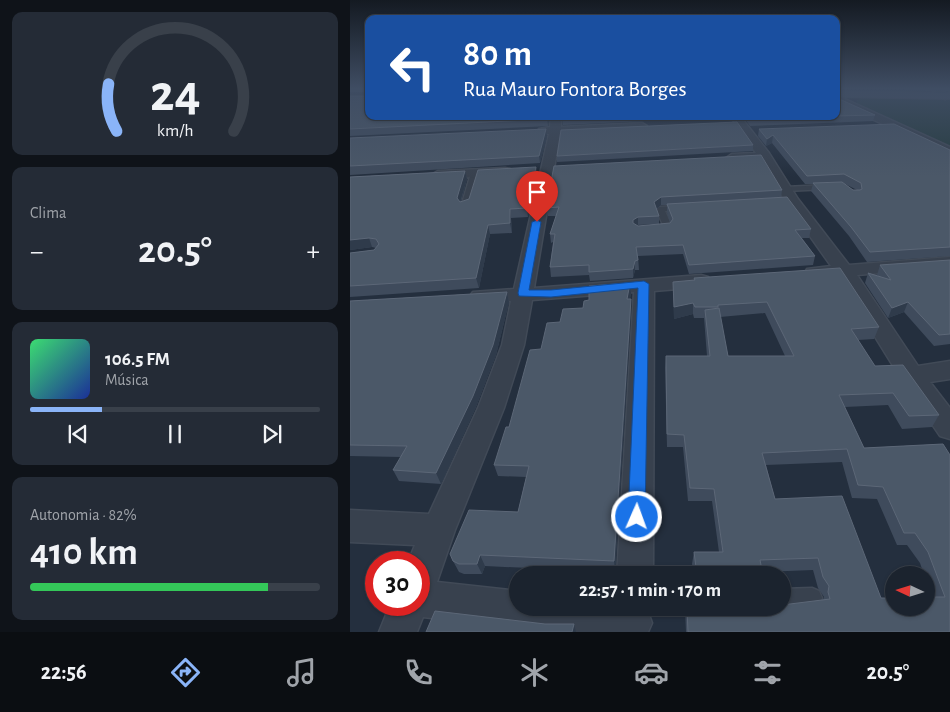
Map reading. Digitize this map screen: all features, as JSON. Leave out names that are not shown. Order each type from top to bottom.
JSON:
[{"type":"street","points":[[877,117],[950,152]]},
{"type":"street","points":[[741,125],[765,156],[787,197],[845,272],[912,376],[950,428]]},
{"type":"street","points":[[430,551],[491,408],[513,345],[547,169],[549,126],[652,126]]},
{"type":"street","points":[[874,126],[894,126]]},
{"type":"street","points":[[716,159],[765,156]]},
{"type":"street","points":[[427,176],[520,171]]},
{"type":"street","points":[[797,274],[845,272],[950,262]]},
{"type":"street","points":[[465,297],[551,293],[721,279]]},
{"type":"street","points":[[635,566],[644,284]]},
{"type":"street","points":[[912,376],[950,370]]},
{"type":"street","points":[[350,526],[438,530]]},
{"type":"street","points":[[430,599],[633,621]]},
{"type":"street","points":[[398,632],[405,616]]},
{"type":"lane","points":[[465,207],[475,173]]},
{"type":"lane","points":[[787,197],[833,187]]},
{"type":"lane","points":[[646,229],[667,227],[660,211],[661,209],[689,207]]},
{"type":"lane","points":[[791,598],[812,598]]},
{"type":"green space","points":[[882,117],[950,117],[950,152]]},
{"type":"building","points":[[350,117],[365,117],[365,120],[527,120],[350,129]]},
{"type":"building","points":[[737,122],[753,145],[557,156],[561,130]]},
{"type":"building","points":[[894,124],[950,150],[950,247],[870,252],[813,183],[842,182],[853,190],[860,190],[862,189],[861,183],[844,174],[807,176],[773,135],[767,139],[759,129]]},
{"type":"building","points":[[546,129],[539,156],[350,166],[350,138]]},
{"type":"building","points":[[761,155],[782,190],[661,197],[654,202],[659,216],[638,217],[633,220],[633,223],[638,226],[670,223],[673,219],[667,204],[787,197],[811,229],[795,230],[815,256],[689,265],[683,245],[636,247],[638,260],[635,261],[633,269],[589,272],[589,265],[550,267],[555,234],[550,234],[559,207],[546,208],[554,166]]},
{"type":"building","points":[[536,167],[527,208],[510,209],[510,223],[488,225],[476,278],[350,286],[350,253],[374,250],[379,244],[376,239],[369,238],[350,240],[350,177],[465,171],[457,198],[460,202],[469,199],[478,170]]},
{"type":"building","points":[[950,260],[950,334],[939,335],[908,302],[892,308],[868,273],[891,280],[880,265]]},
{"type":"building","points":[[840,268],[879,327],[851,329],[875,366],[903,365],[939,415],[909,416],[893,393],[839,395],[864,448],[943,444],[950,455],[950,632],[688,632],[687,616],[791,616],[791,604],[830,599],[829,586],[823,577],[818,558],[760,560],[761,566],[696,566],[694,552],[723,552],[714,489],[690,488],[684,435],[667,434],[666,356],[710,356],[705,310],[719,308],[728,356],[794,356],[767,302],[718,305],[718,307],[695,307],[693,303],[674,307],[673,282],[695,280],[694,278]],"holes":[[[847,449],[858,485],[883,487],[904,533],[915,533],[935,566],[945,597],[935,597],[935,616],[885,616],[885,598],[881,598],[842,496],[775,499],[762,453]]]},
{"type":"building","points":[[630,283],[627,299],[631,299],[614,561],[480,555],[477,564],[459,564],[453,561],[450,554],[469,510],[518,512],[529,466],[494,465],[506,427],[509,427],[530,350],[541,349],[547,323],[560,322],[563,309],[583,308],[584,301],[589,300],[589,286]]},
{"type":"building","points":[[507,292],[493,345],[473,396],[436,473],[393,470],[407,446],[350,445],[350,301]]},
{"type":"building","points":[[435,611],[545,624],[574,624],[572,632],[426,632]]},
{"type":"route","points":[[537,222],[523,293],[551,293],[644,284],[637,517]]}]
